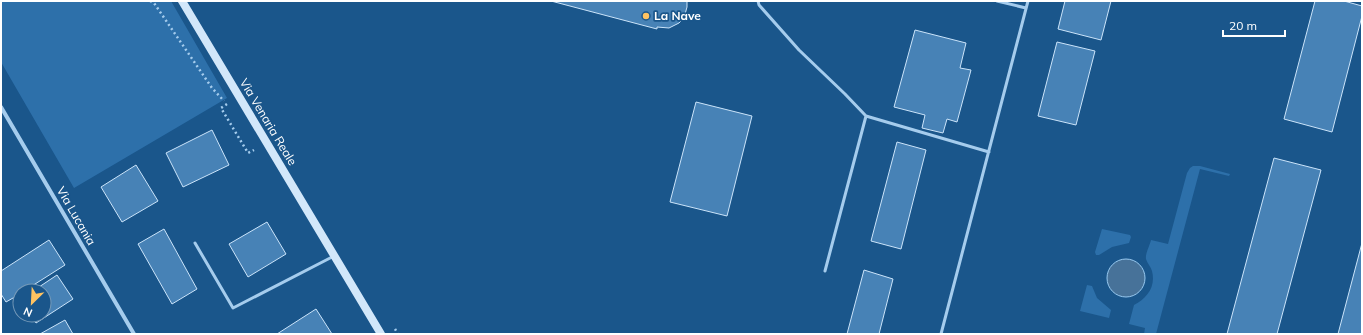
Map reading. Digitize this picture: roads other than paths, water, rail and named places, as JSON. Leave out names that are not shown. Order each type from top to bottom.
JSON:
[{"type":"street","name":"Via Venaria Reale","points":[[182,1],[381,334]]},
{"type":"street","name":"Via Lucania","points":[[1,107],[134,334]]},
{"type":"lane","points":[[758,1],[759,5],[799,50],[866,116],[989,152]]},
{"type":"lane","points":[[997,1],[1026,8]]},
{"type":"lane","points":[[941,334],[1028,1]]},
{"type":"lane","points":[[824,271],[866,116]]},
{"type":"lane","points":[[195,243],[233,308],[334,256]]},
{"type":"place","name":"La Nave","points":[[646,16]]}]
